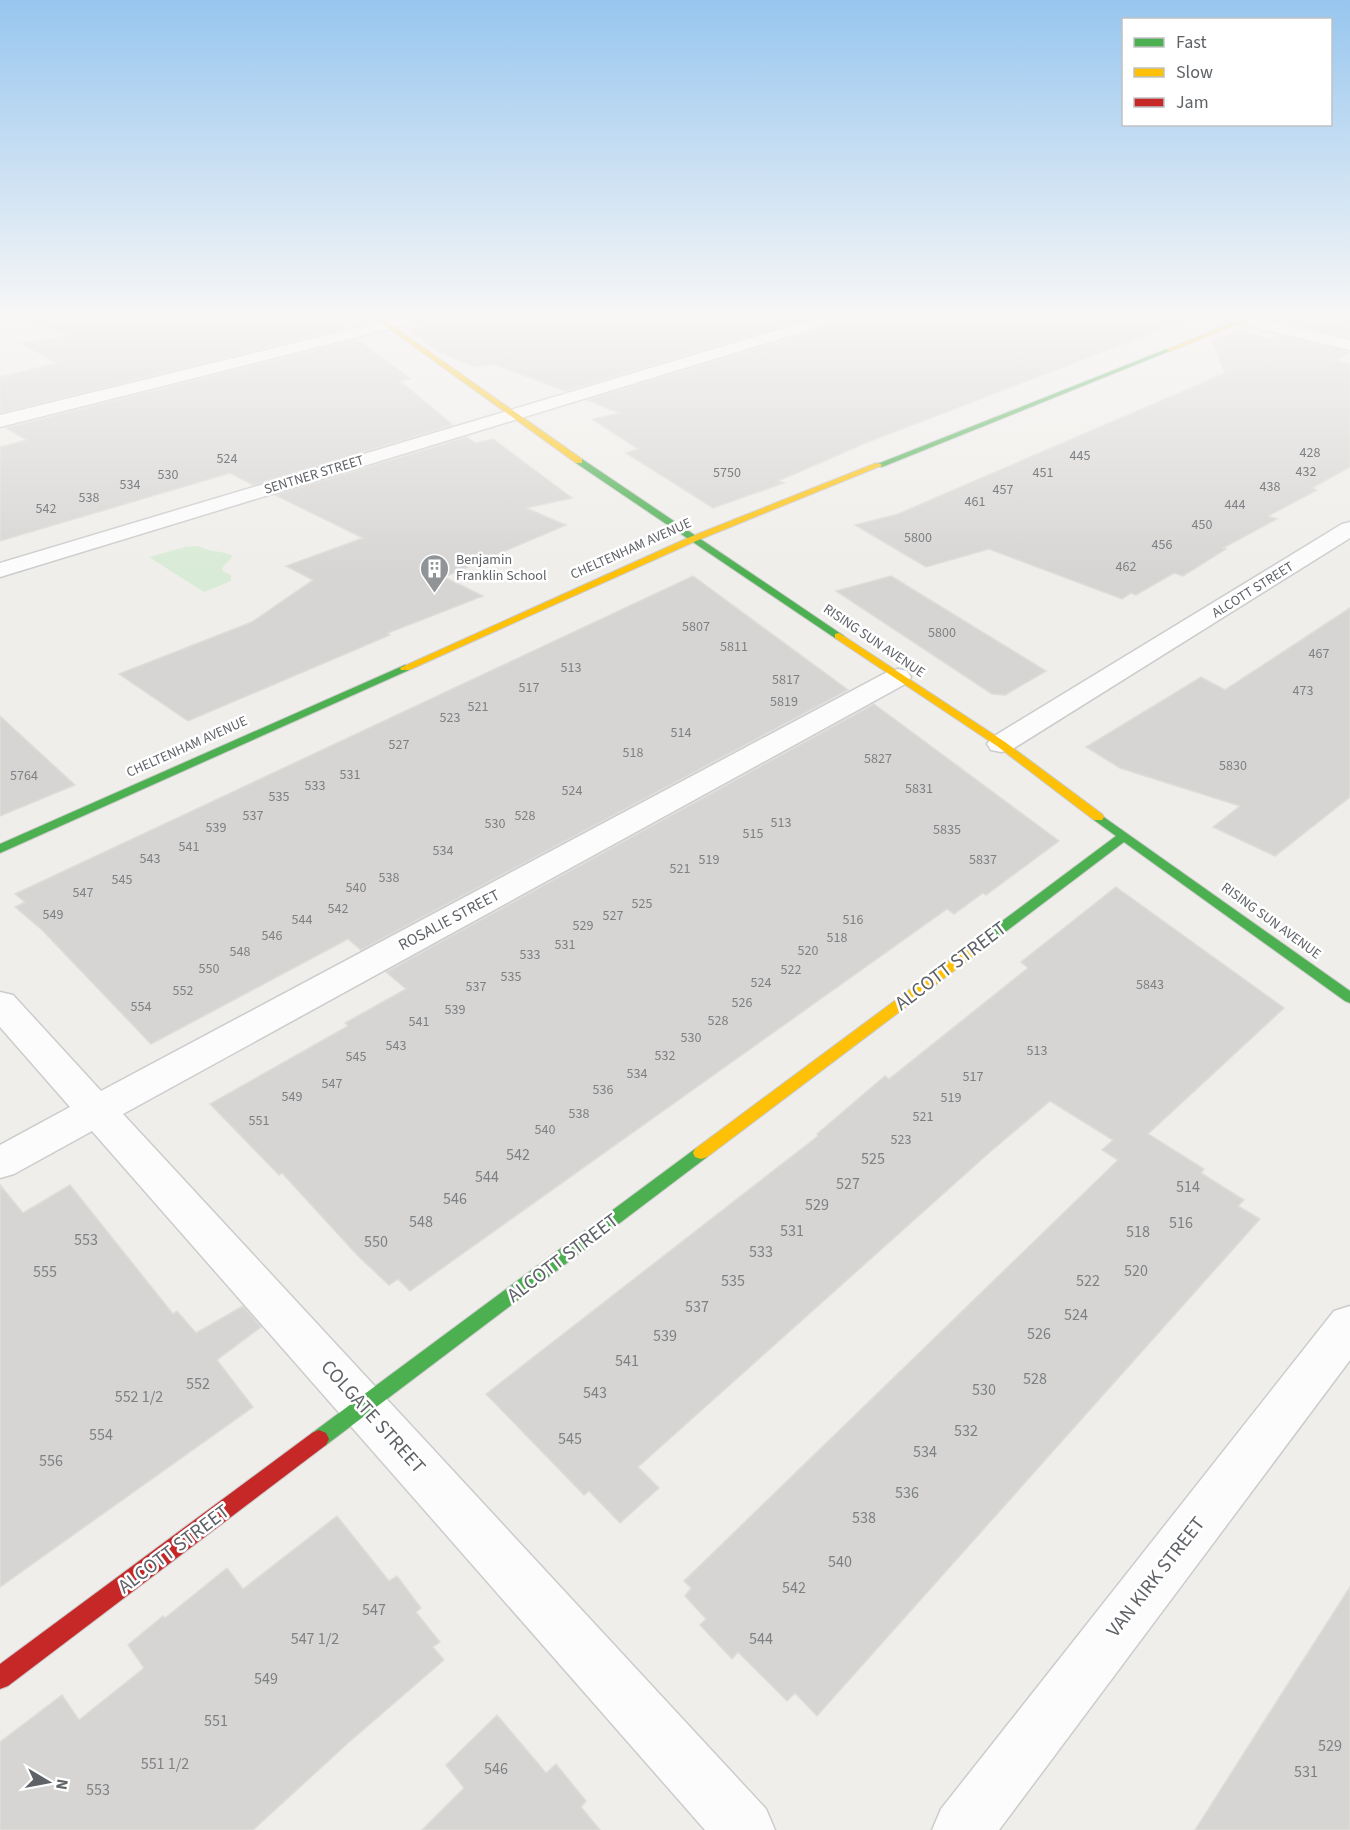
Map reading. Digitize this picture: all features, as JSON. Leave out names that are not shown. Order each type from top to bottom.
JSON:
[{"type":"street","points":[[0,421],[71,402]]},
{"type":"street","name":"RISING SUN AVENUE","points":[[494,402],[693,539],[1001,744],[1124,836],[1350,998]]},
{"type":"street","name":"SENTNER STREET","points":[[0,570],[554,402]]},
{"type":"street","name":"CHELTENHAM AVENUE","points":[[0,849],[693,539],[1032,402]]},
{"type":"street","name":"ALCOTT STREET","points":[[1001,744],[1350,529]]},
{"type":"street","name":"ROSALIE STREET","points":[[0,1163],[898,676]]},
{"type":"street","name":"ALCOTT STREET","points":[[0,1678],[1124,836]]},
{"type":"street","name":"COLGATE STREET","points":[[0,1004],[94,1112],[364,1407],[745,1830]]},
{"type":"street","name":"VAN KIRK STREET","points":[[962,1830],[1350,1325]]},
{"type":"green space","points":[[199,546],[233,556],[222,568],[222,571],[231,575],[231,581],[204,592],[149,557],[185,547]]},
{"type":"building","points":[[0,402],[43,402],[0,413]]},
{"type":"building","points":[[107,402],[426,402],[453,425],[253,485],[230,473],[0,541],[0,447],[27,440],[6,428]]},
{"type":"building","points":[[593,402],[971,402],[868,442],[778,481],[784,483],[713,508],[626,453],[638,449],[592,419],[620,413]]},
{"type":"building","points":[[1157,402],[1350,402],[1350,467],[1312,488],[1317,490],[1268,516],[1277,519],[1223,548],[1226,549],[1183,576],[1174,573],[1136,595],[1131,593],[1122,599],[989,549],[926,567],[855,525],[898,514]]},
{"type":"building","name":"Benjamin Franklin School","points":[[467,437],[475,443],[493,439],[572,498],[526,508],[566,525],[444,577],[483,596],[388,633],[390,635],[188,721],[119,674],[252,622],[313,580],[286,566],[363,538],[275,495]]},
{"type":"building","points":[[693,576],[848,690],[361,950],[348,939],[151,1044],[41,929],[15,907],[25,902],[15,894]]},
{"type":"building","points":[[891,576],[1046,671],[1005,695],[992,694],[836,591]]},
{"type":"building","points":[[1350,608],[1350,797],[1275,856],[1213,827],[1240,806],[1120,768],[1086,747],[1201,677],[1225,690]]},
{"type":"building","points":[[874,704],[1059,841],[986,895],[983,893],[954,914],[947,909],[410,1291],[398,1279],[389,1285],[358,1256],[282,1173],[279,1175],[210,1104],[348,1026],[345,1023],[406,989],[386,972]]},
{"type":"building","points":[[0,716],[38,751],[75,785],[0,816]]},
{"type":"building","points":[[1116,887],[1284,1008],[1148,1134],[1204,1169],[1201,1173],[1244,1200],[1238,1206],[1260,1219],[817,1716],[795,1693],[787,1701],[738,1652],[732,1659],[700,1625],[706,1619],[685,1596],[691,1588],[684,1581],[1118,1160],[1102,1150],[1113,1140],[1050,1101],[638,1467],[659,1488],[620,1523],[589,1491],[584,1495],[486,1394],[818,1136],[817,1134],[885,1076],[889,1079],[1028,968],[1021,962]]},
{"type":"building","points":[[0,1185],[23,1213],[70,1185],[173,1314],[177,1311],[196,1333],[243,1306],[261,1327],[217,1360],[253,1407],[0,1587]]},
{"type":"building","points":[[337,1516],[389,1581],[397,1576],[421,1608],[416,1612],[440,1642],[433,1647],[444,1660],[348,1743],[253,1830],[0,1830],[0,1742],[62,1695],[79,1720],[144,1668],[128,1645],[163,1616],[165,1618],[227,1568],[243,1589]]},
{"type":"building","points":[[1350,1587],[1350,1830],[1195,1830],[1270,1712]]},
{"type":"building","points":[[497,1715],[546,1773],[556,1764],[586,1801],[581,1807],[600,1830],[422,1830],[464,1788],[446,1765]]},
{"type":"traffic: fast","points":[[879,465],[1037,402]]},
{"type":"traffic: fast","points":[[579,461],[839,636]]},
{"type":"traffic: fast","points":[[0,849],[405,668]]},
{"type":"traffic: fast","points":[[1098,817],[1350,998]]},
{"type":"traffic: fast","points":[[979,945],[1124,836]]},
{"type":"traffic: fast","points":[[319,1439],[701,1153]]},
{"type":"traffic: slow","points":[[496,402],[579,461]]},
{"type":"traffic: slow","points":[[405,668],[693,539],[879,465]]},
{"type":"traffic: slow","points":[[839,636],[1001,744],[1098,817]]},
{"type":"traffic: slow","points":[[701,1153],[979,945]]},
{"type":"traffic: jam","points":[[0,1678],[319,1439]]},
{"type":"place","name":"Benjamin Franklin School","points":[[435,594]]}]
